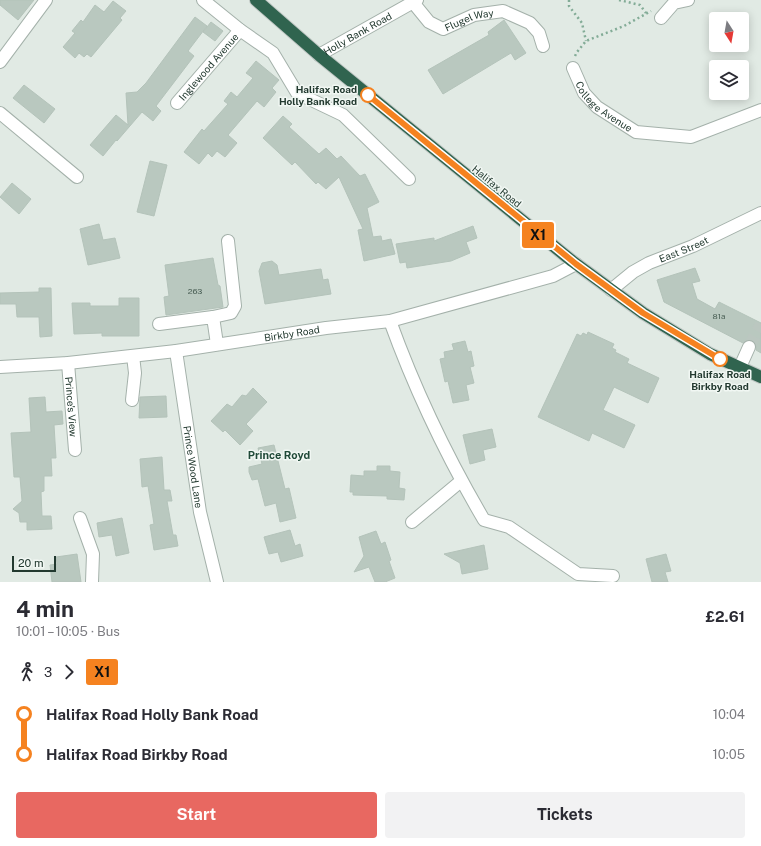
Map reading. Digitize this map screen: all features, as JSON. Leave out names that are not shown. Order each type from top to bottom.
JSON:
[{"type":"highway","name":"Halifax Road","points":[[256,0],[319,55],[576,264],[643,313],[710,354],[761,377]]},
{"type":"street","points":[[0,62],[46,0]]},
{"type":"street","name":"Inglewood Avenue","points":[[203,0],[240,30],[273,53],[297,93],[343,116],[409,179]]},
{"type":"street","points":[[661,18],[672,1],[688,0]]},
{"type":"street","name":"Holly Bank Road","points":[[319,55],[414,1]]},
{"type":"street","name":"Flugel Way","points":[[414,1],[429,22],[443,29],[474,15],[503,11],[530,23],[540,33],[543,46]]},
{"type":"street","name":"Inglewood Avenue","points":[[177,103],[240,30]]},
{"type":"street","name":"College Avenue","points":[[573,68],[584,93],[597,107],[636,132],[691,137],[761,110]]},
{"type":"street","points":[[0,114],[77,177]]},
{"type":"street","name":"East Street","points":[[611,290],[633,272],[649,263],[693,246],[761,214]]},
{"type":"street","points":[[159,324],[227,315],[234,310],[235,306],[228,241]]},
{"type":"street","name":"Birkby Road","points":[[0,367],[68,363],[133,356],[176,351],[326,328],[390,322],[553,276],[576,264]]},
{"type":"street","points":[[213,317],[216,344]]},
{"type":"street","points":[[390,322],[401,350],[461,481],[484,520],[509,527],[578,574],[613,576]]},
{"type":"street","points":[[740,367],[749,347]]},
{"type":"street","name":"Prince Wood Lane","points":[[176,351],[200,512],[218,582]]},
{"type":"street","points":[[132,400],[135,373],[133,356]]},
{"type":"street","name":"Prince's View","points":[[68,363],[75,450]]},
{"type":"street","points":[[412,522],[461,481]]},
{"type":"street","points":[[80,518],[93,554],[92,582]]},
{"type":"path","points":[[569,0],[569,6],[582,23],[586,41]]},
{"type":"path","points":[[619,0],[640,5],[646,13]]},
{"type":"path","points":[[573,68],[577,52],[586,41],[624,26],[653,10],[658,12],[661,18]]},
{"type":"building","points":[[0,0],[34,0],[18,20],[0,5]]},
{"type":"building","points":[[113,1],[126,11],[120,18],[122,20],[91,57],[87,54],[84,57],[79,53],[75,58],[63,47],[75,33],[72,31],[81,20],[83,22],[95,5],[104,12]]},
{"type":"building","points":[[195,17],[207,26],[188,51],[194,56],[156,106],[161,111],[153,121],[142,112],[103,156],[90,145],[116,115],[128,125],[126,93],[137,92],[146,83]]},
{"type":"building","points":[[504,20],[526,53],[515,60],[511,53],[443,94],[428,70],[489,35],[488,32]]},
{"type":"building","points":[[211,22],[223,31],[215,41],[203,32]]},
{"type":"building","points":[[256,61],[279,80],[272,88],[276,92],[264,107],[257,101],[228,135],[237,143],[225,157],[217,151],[212,157],[208,153],[199,164],[184,152],[202,129],[204,131],[228,104],[224,101],[231,92],[237,97],[253,78],[246,73]]},
{"type":"building","points":[[24,85],[55,109],[44,123],[13,98]]},
{"type":"building","points":[[283,116],[292,124],[289,127],[319,154],[326,148],[337,159],[341,156],[360,176],[365,174],[379,202],[367,208],[373,237],[381,236],[382,241],[391,239],[395,254],[364,261],[358,230],[363,229],[339,177],[326,189],[318,182],[316,184],[295,162],[292,165],[263,138]]},
{"type":"building","points":[[150,161],[167,165],[154,216],[137,212]]},
{"type":"building","points":[[12,183],[31,199],[19,214],[0,197]]},
{"type":"building","points":[[99,224],[103,240],[115,238],[120,258],[88,265],[80,229]]},
{"type":"building","points":[[473,226],[477,238],[466,242],[470,253],[451,261],[407,268],[406,262],[400,263],[396,244],[434,238],[434,241]]},
{"type":"building","points":[[213,258],[218,285],[220,286],[223,307],[166,315],[164,297],[169,296],[165,265]]},
{"type":"building","points":[[272,261],[277,265],[279,275],[321,269],[323,280],[328,279],[331,294],[265,304],[259,271],[262,263]]},
{"type":"building","points":[[695,268],[700,281],[692,283],[697,299],[715,309],[719,302],[761,323],[761,353],[756,350],[756,346],[752,340],[748,340],[743,343],[664,302],[657,280]]},
{"type":"building","points":[[39,288],[51,288],[52,336],[40,337],[39,317],[17,317],[16,304],[0,304],[0,293],[39,292]]},
{"type":"building","points":[[119,298],[139,298],[139,336],[102,336],[102,333],[74,334],[72,303],[90,303],[90,306],[119,306]]},
{"type":"building","points":[[588,332],[614,344],[612,348],[616,350],[615,352],[629,359],[627,363],[659,378],[648,403],[614,387],[603,410],[635,425],[624,448],[592,433],[589,441],[538,417],[577,334],[581,336],[583,333],[587,335]]},
{"type":"building","points":[[465,341],[468,352],[471,351],[474,366],[470,367],[474,383],[466,385],[469,400],[453,403],[448,381],[445,382],[440,359],[445,358],[444,352],[454,350],[452,344]]},
{"type":"building","points":[[253,388],[267,402],[246,424],[253,431],[240,445],[225,430],[223,432],[211,421],[227,404],[232,407],[242,395],[246,396]]},
{"type":"building","points":[[166,396],[167,417],[139,418],[140,397]]},
{"type":"building","points":[[45,397],[46,412],[62,411],[63,424],[54,425],[56,458],[51,458],[52,476],[44,476],[44,491],[41,492],[42,516],[51,516],[52,529],[27,530],[27,522],[20,522],[19,513],[13,509],[22,501],[20,477],[14,477],[11,433],[31,432],[29,398]]},
{"type":"building","points":[[492,429],[496,447],[483,450],[485,460],[470,464],[463,435]]},
{"type":"building","points":[[274,445],[285,489],[289,488],[296,518],[280,522],[276,503],[265,506],[258,479],[252,480],[249,472],[249,467],[262,464],[258,448]]},
{"type":"building","points":[[162,457],[164,490],[170,490],[172,501],[167,501],[173,535],[176,535],[178,546],[154,550],[150,525],[154,524],[148,486],[142,487],[140,459]]},
{"type":"building","points":[[377,466],[390,466],[390,471],[400,472],[399,488],[405,489],[404,500],[387,499],[387,496],[353,495],[353,492],[350,492],[351,475],[364,476],[364,471],[377,471]]},
{"type":"building","points":[[122,518],[129,553],[116,556],[112,535],[99,537],[97,523]]},
{"type":"building","points":[[290,530],[295,546],[300,544],[303,556],[281,562],[278,552],[269,554],[264,537]]},
{"type":"building","points":[[376,531],[381,544],[385,542],[391,560],[389,561],[395,578],[385,582],[375,582],[369,567],[354,572],[364,556],[359,537]]},
{"type":"building","points":[[484,545],[488,569],[462,574],[460,563],[444,554]]},
{"type":"building","points":[[77,554],[81,582],[52,582],[50,565],[57,564],[56,557]]},
{"type":"building","points":[[666,554],[671,571],[665,572],[668,582],[652,582],[646,559]]},
{"type":"tunnel","points":[[749,347],[761,324]]},
{"type":"bus line","name":"X1","points":[[368,95],[576,264],[643,313],[720,359]]},
{"type":"place","name":"Halifax Road Holly Bank Road","points":[[368,95]]},
{"type":"place","name":"Halifax Road Birkby Road","points":[[720,359]]},
{"type":"district","name":"Prince Royd","points":[[279,455]]}]
